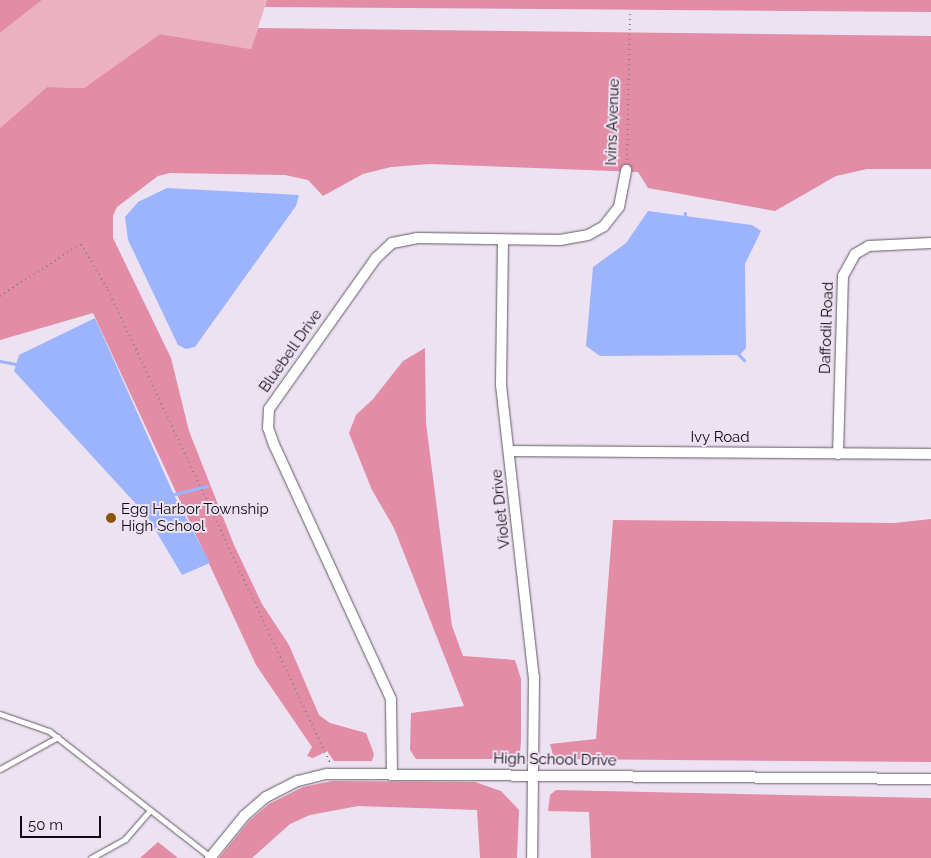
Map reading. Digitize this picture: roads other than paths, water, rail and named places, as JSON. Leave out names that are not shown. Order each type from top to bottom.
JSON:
[{"type":"street","name":"Ivins Avenue","points":[[604,226],[619,207],[626,170]]},
{"type":"street","name":"Bluebell Drive","points":[[392,774],[391,699],[274,446],[268,428],[269,409],[376,258],[392,243],[417,238],[575,239],[604,226]]},
{"type":"street","name":"Violet Drive","points":[[503,240],[502,385],[534,677],[532,858]]},
{"type":"street","name":"Daffodil Road","points":[[838,454],[843,276],[855,254],[869,246],[931,243]]},
{"type":"street","name":"Ivy Road","points":[[510,451],[931,454]]},
{"type":"street","name":"High School Drive","points":[[210,858],[250,810],[289,785],[327,774],[931,778]]},
{"type":"lane","points":[[0,714],[38,725],[58,737],[210,858]]},
{"type":"lane","points":[[0,769],[58,737]]},
{"type":"lane","points":[[91,858],[125,839],[150,810]]},
{"type":"water","points":[[167,188],[299,195],[296,206],[195,347],[186,349],[178,345],[128,240],[125,217],[138,202]]},
{"type":"water","points":[[648,211],[752,225],[761,231],[745,264],[746,348],[740,355],[600,356],[586,346],[593,267],[626,243]]},
{"type":"water","points":[[95,318],[174,495],[210,563],[182,575],[147,516],[14,371],[19,355]]},
{"type":"waterway","points":[[684,220],[685,213]]},
{"type":"waterway","points":[[737,353],[744,360]]},
{"type":"waterway","points":[[0,361],[21,365]]},
{"type":"waterway","points":[[171,495],[207,486]]},
{"type":"place","name":"Egg Harbor Township High School","points":[[111,518]]}]
